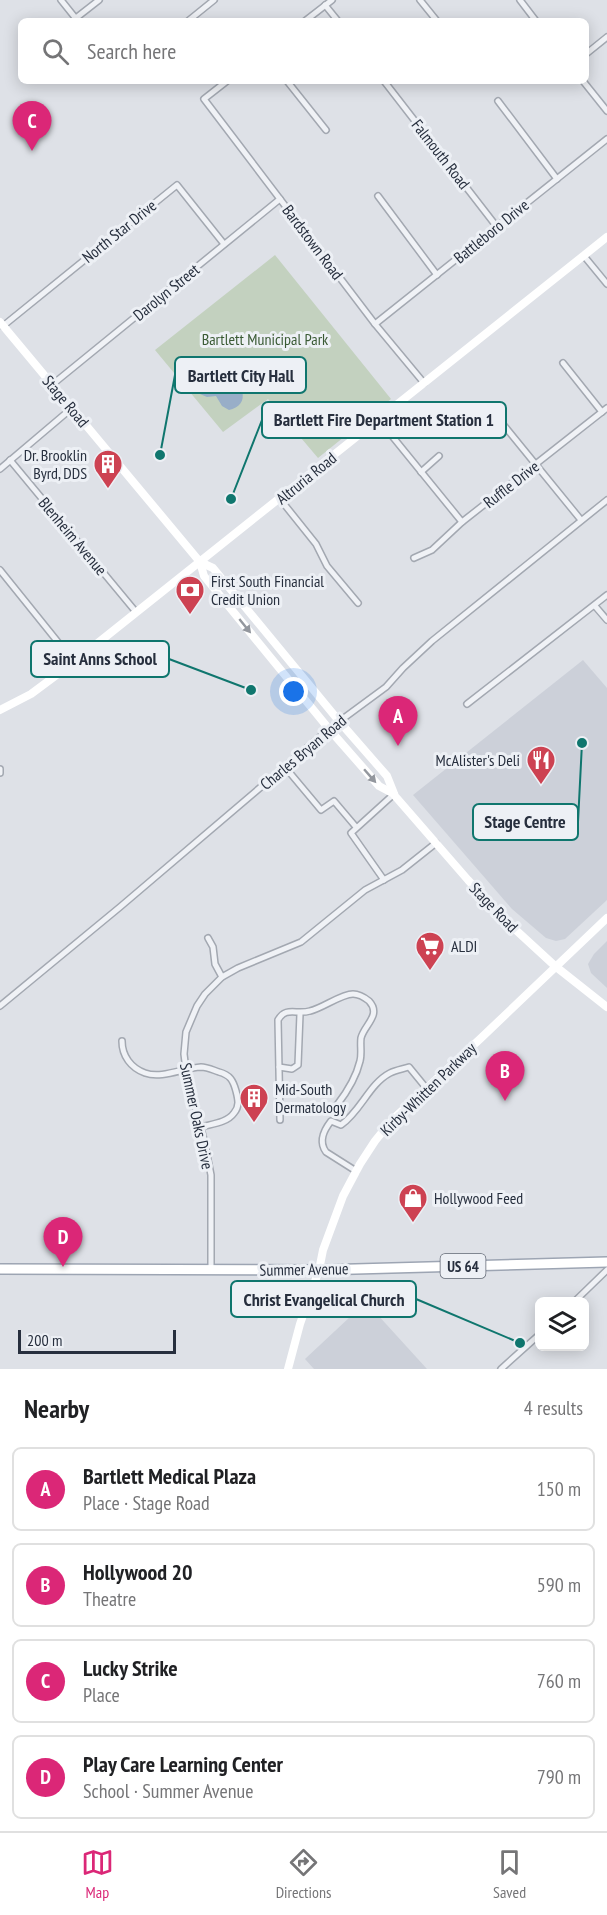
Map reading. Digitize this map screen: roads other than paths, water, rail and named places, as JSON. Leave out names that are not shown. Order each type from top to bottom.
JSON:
[{"type":"main road","name":"Altruria Road","points":[[0,710],[30,694],[75,662],[607,237]]},
{"type":"main road","name":"Stage Road","points":[[1,324],[200,562],[204,576],[329,729],[379,786],[394,794]]},
{"type":"main road","name":"Stage Road","points":[[200,562],[213,567],[387,776],[394,794],[500,915],[555,966],[607,1006]]},
{"type":"main road","points":[[266,652],[276,643]]},
{"type":"main road","name":"Kirby-Whitten Parkway","points":[[288,1369],[300,1324],[319,1270],[323,1250],[339,1207],[356,1171],[375,1141],[392,1120],[607,918]]},
{"type":"main road","name":"Summer Avenue","points":[[0,1269],[319,1270],[607,1262]]},
{"type":"street","points":[[61,0],[75,18]]},
{"type":"street","points":[[79,18],[99,0]]},
{"type":"street","points":[[192,18],[214,0]]},
{"type":"street","points":[[309,18],[332,0]]},
{"type":"street","points":[[420,0],[435,18]]},
{"type":"street","points":[[520,0],[534,18]]},
{"type":"street","points":[[326,5],[336,18]]},
{"type":"street","points":[[589,52],[607,37]]},
{"type":"street","name":"Bardstown Road","points":[[223,84],[204,99],[375,324],[424,383]]},
{"type":"street","points":[[289,84],[326,130]]},
{"type":"street","name":"Falmouth Road","points":[[386,84],[497,227]]},
{"type":"street","points":[[585,84],[607,111]]},
{"type":"street","points":[[498,101],[557,179]]},
{"type":"street","name":"Battleboro Drive","points":[[375,324],[607,139]]},
{"type":"street","name":"North Star Drive","points":[[1,324],[177,185],[224,244]]},
{"type":"street","points":[[378,196],[436,275]]},
{"type":"street","name":"Darolyn Street","points":[[53,384],[280,199]]},
{"type":"street","points":[[584,256],[607,284]]},
{"type":"street","points":[[563,363],[604,410]]},
{"type":"street","points":[[0,469],[72,408]]},
{"type":"street","name":"Ruffle Drive","points":[[414,558],[432,550],[462,522],[604,410]]},
{"type":"street","points":[[379,420],[462,522]]},
{"type":"street","points":[[502,423],[537,463],[581,520]]},
{"type":"street","points":[[421,472],[439,456]]},
{"type":"street","name":"Blenheim Avenue","points":[[10,460],[136,612]]},
{"type":"street","points":[[280,499],[316,544],[327,566],[358,603]]},
{"type":"street","name":"Charles Bryan Road","points":[[0,1006],[329,729],[386,687],[432,641],[607,500]]},
{"type":"street","points":[[0,570],[75,662]]},
{"type":"street","points":[[467,704],[607,595]]},
{"type":"street","points":[[595,606],[607,620]]},
{"type":"street","points":[[285,767],[321,810],[334,801],[356,827]]},
{"type":"street","points":[[384,880],[351,833],[394,794]]},
{"type":"street","name":"Summer Oaks Drive","points":[[211,1270],[211,1175],[186,1070],[185,1042],[189,1023],[201,999],[222,977],[301,942],[357,896],[407,866],[436,843]]},
{"type":"street","points":[[208,938],[213,947],[215,964],[222,977]]},
{"type":"street","points":[[280,1120],[278,1020],[282,1014],[289,1011],[300,1014],[316,1010],[351,993],[362,996],[371,1003],[374,1014],[362,1036],[361,1060],[351,1086],[337,1106]]},
{"type":"street","points":[[279,1067],[292,1069],[298,1065],[300,1014]]},
{"type":"street","points":[[122,1041],[122,1051],[138,1070],[156,1074],[205,1068],[231,1078],[238,1102],[235,1113],[225,1121],[201,1127]]},
{"type":"street","points":[[331,1121],[341,1125],[348,1120],[377,1083],[391,1072],[409,1067],[427,1089]]},
{"type":"street","points":[[333,1113],[321,1141],[322,1147],[356,1171]]},
{"type":"street","points":[[579,1297],[607,1270]]},
{"type":"street","points":[[501,1369],[535,1338]]},
{"type":"water","points":[[208,384],[222,393],[242,391],[242,401],[236,408],[229,410],[222,406],[216,396],[207,397],[200,394],[200,388]]},
{"type":"waterway","points":[[202,370],[199,378],[203,386]]},
{"type":"tunnel","points":[[333,1113],[337,1105]]},
{"type":"place","name":"Lucky Strike","points":[[32,151]]},
{"type":"place","name":"Bartlett City Hall","points":[[160,455]]},
{"type":"place","name":"Dr. Brooklin Byrd, DDS","points":[[108,490]]},
{"type":"place","name":"Bartlett Fire Department Station 1","points":[[231,499]]},
{"type":"place","name":"First South Financial Credit Union","points":[[190,616]]},
{"type":"place","name":"Saint Anns School","points":[[251,690]]},
{"type":"place","name":"Stage Centre","points":[[582,743]]},
{"type":"place","name":"Bartlett Medical Plaza","points":[[398,746]]},
{"type":"place","name":"McAlister's Deli","points":[[541,786]]},
{"type":"place","name":"ALDI","points":[[430,972]]},
{"type":"place","name":"Hollywood 20","points":[[505,1101]]},
{"type":"place","name":"Mid-South Dermatology","points":[[254,1124]]},
{"type":"place","name":"Hollywood Feed","points":[[413,1224]]},
{"type":"place","name":"Play Care Learning Center","points":[[63,1267]]},
{"type":"place","name":"Christ Evangelical Church","points":[[520,1343]]},
{"type":"park label","name":"Bartlett Municipal Park","points":[[265,339]]}]
